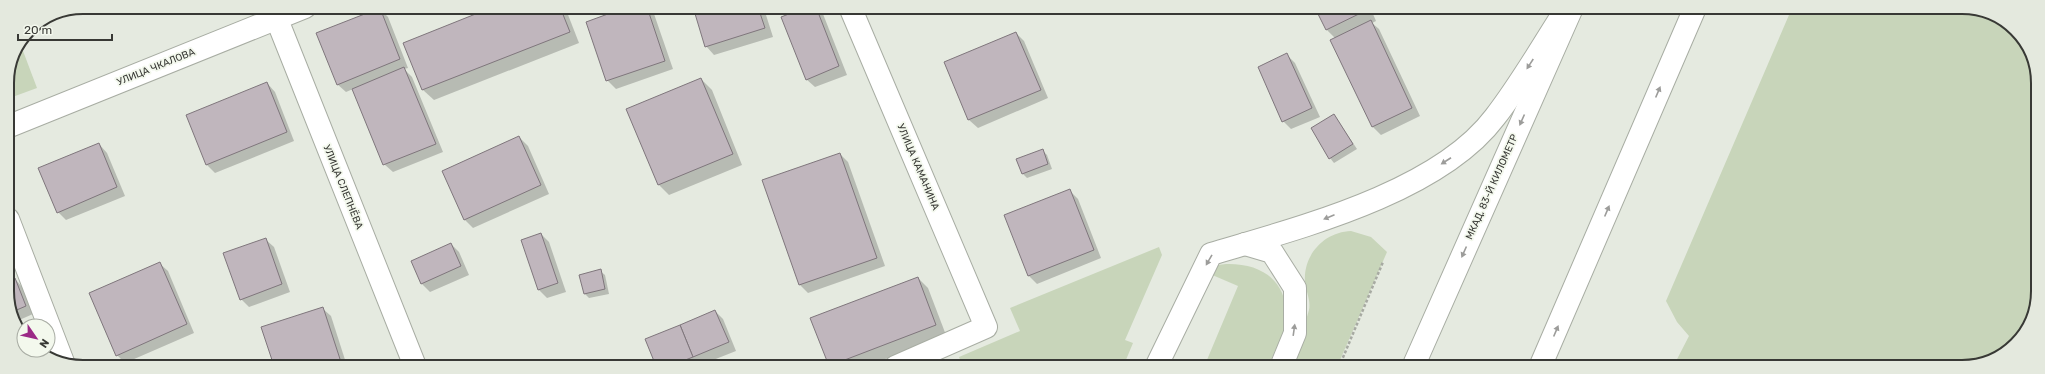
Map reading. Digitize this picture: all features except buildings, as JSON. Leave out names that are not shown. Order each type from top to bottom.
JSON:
[{"type":"main road","name":"УЛИЦА ЧКАЛОВА","points":[[14,124],[272,14]]},
{"type":"main road","name":"УЛИЦА СЛЕПНЁВА","points":[[274,14],[413,360]]},
{"type":"main road","name":"УЛИЦА КАМАНИНА","points":[[853,14],[986,327],[909,360]]},
{"type":"main road","points":[[1159,360],[1211,254],[1323,220],[1412,183],[1465,148],[1495,118],[1563,14]]},
{"type":"main road","name":"МКАД, 83-Й КИЛОМЕТР","points":[[1416,360],[1569,14]]},
{"type":"main road","points":[[1543,360],[1692,14]]},
{"type":"main road","points":[[14,235],[61,356]]},
{"type":"main road","points":[[1245,244],[1272,252],[1295,288],[1295,333],[1284,360]]},
{"type":"path","points":[[1342,360],[1383,262]]},
{"type":"green space","points":[[1789,14],[1962,14],[1980,16],[2000,26],[2011,34],[2017,41],[2026,57],[2030,70],[2031,83],[2031,291],[2027,313],[2022,325],[2007,343],[1988,355],[1975,359],[1962,360],[1677,360],[1689,336],[1677,322],[1666,301]]},
{"type":"green space","points":[[23,50],[37,88],[14,96],[15,70]]},
{"type":"green space","points":[[1351,231],[1371,237],[1387,252],[1340,360],[1288,360],[1309,310],[1309,300],[1305,282],[1305,272],[1308,263],[1312,254],[1324,240],[1341,232]]},
{"type":"green space","points":[[1159,247],[1162,255],[1125,340],[1133,343],[1126,360],[960,360],[959,357],[1020,331],[1010,308]]},
{"type":"green space","points":[[1226,264],[1251,267],[1262,271],[1278,286],[1286,307],[1286,321],[1271,360],[1207,360],[1238,286],[1210,274],[1211,270],[1218,265]]}]
